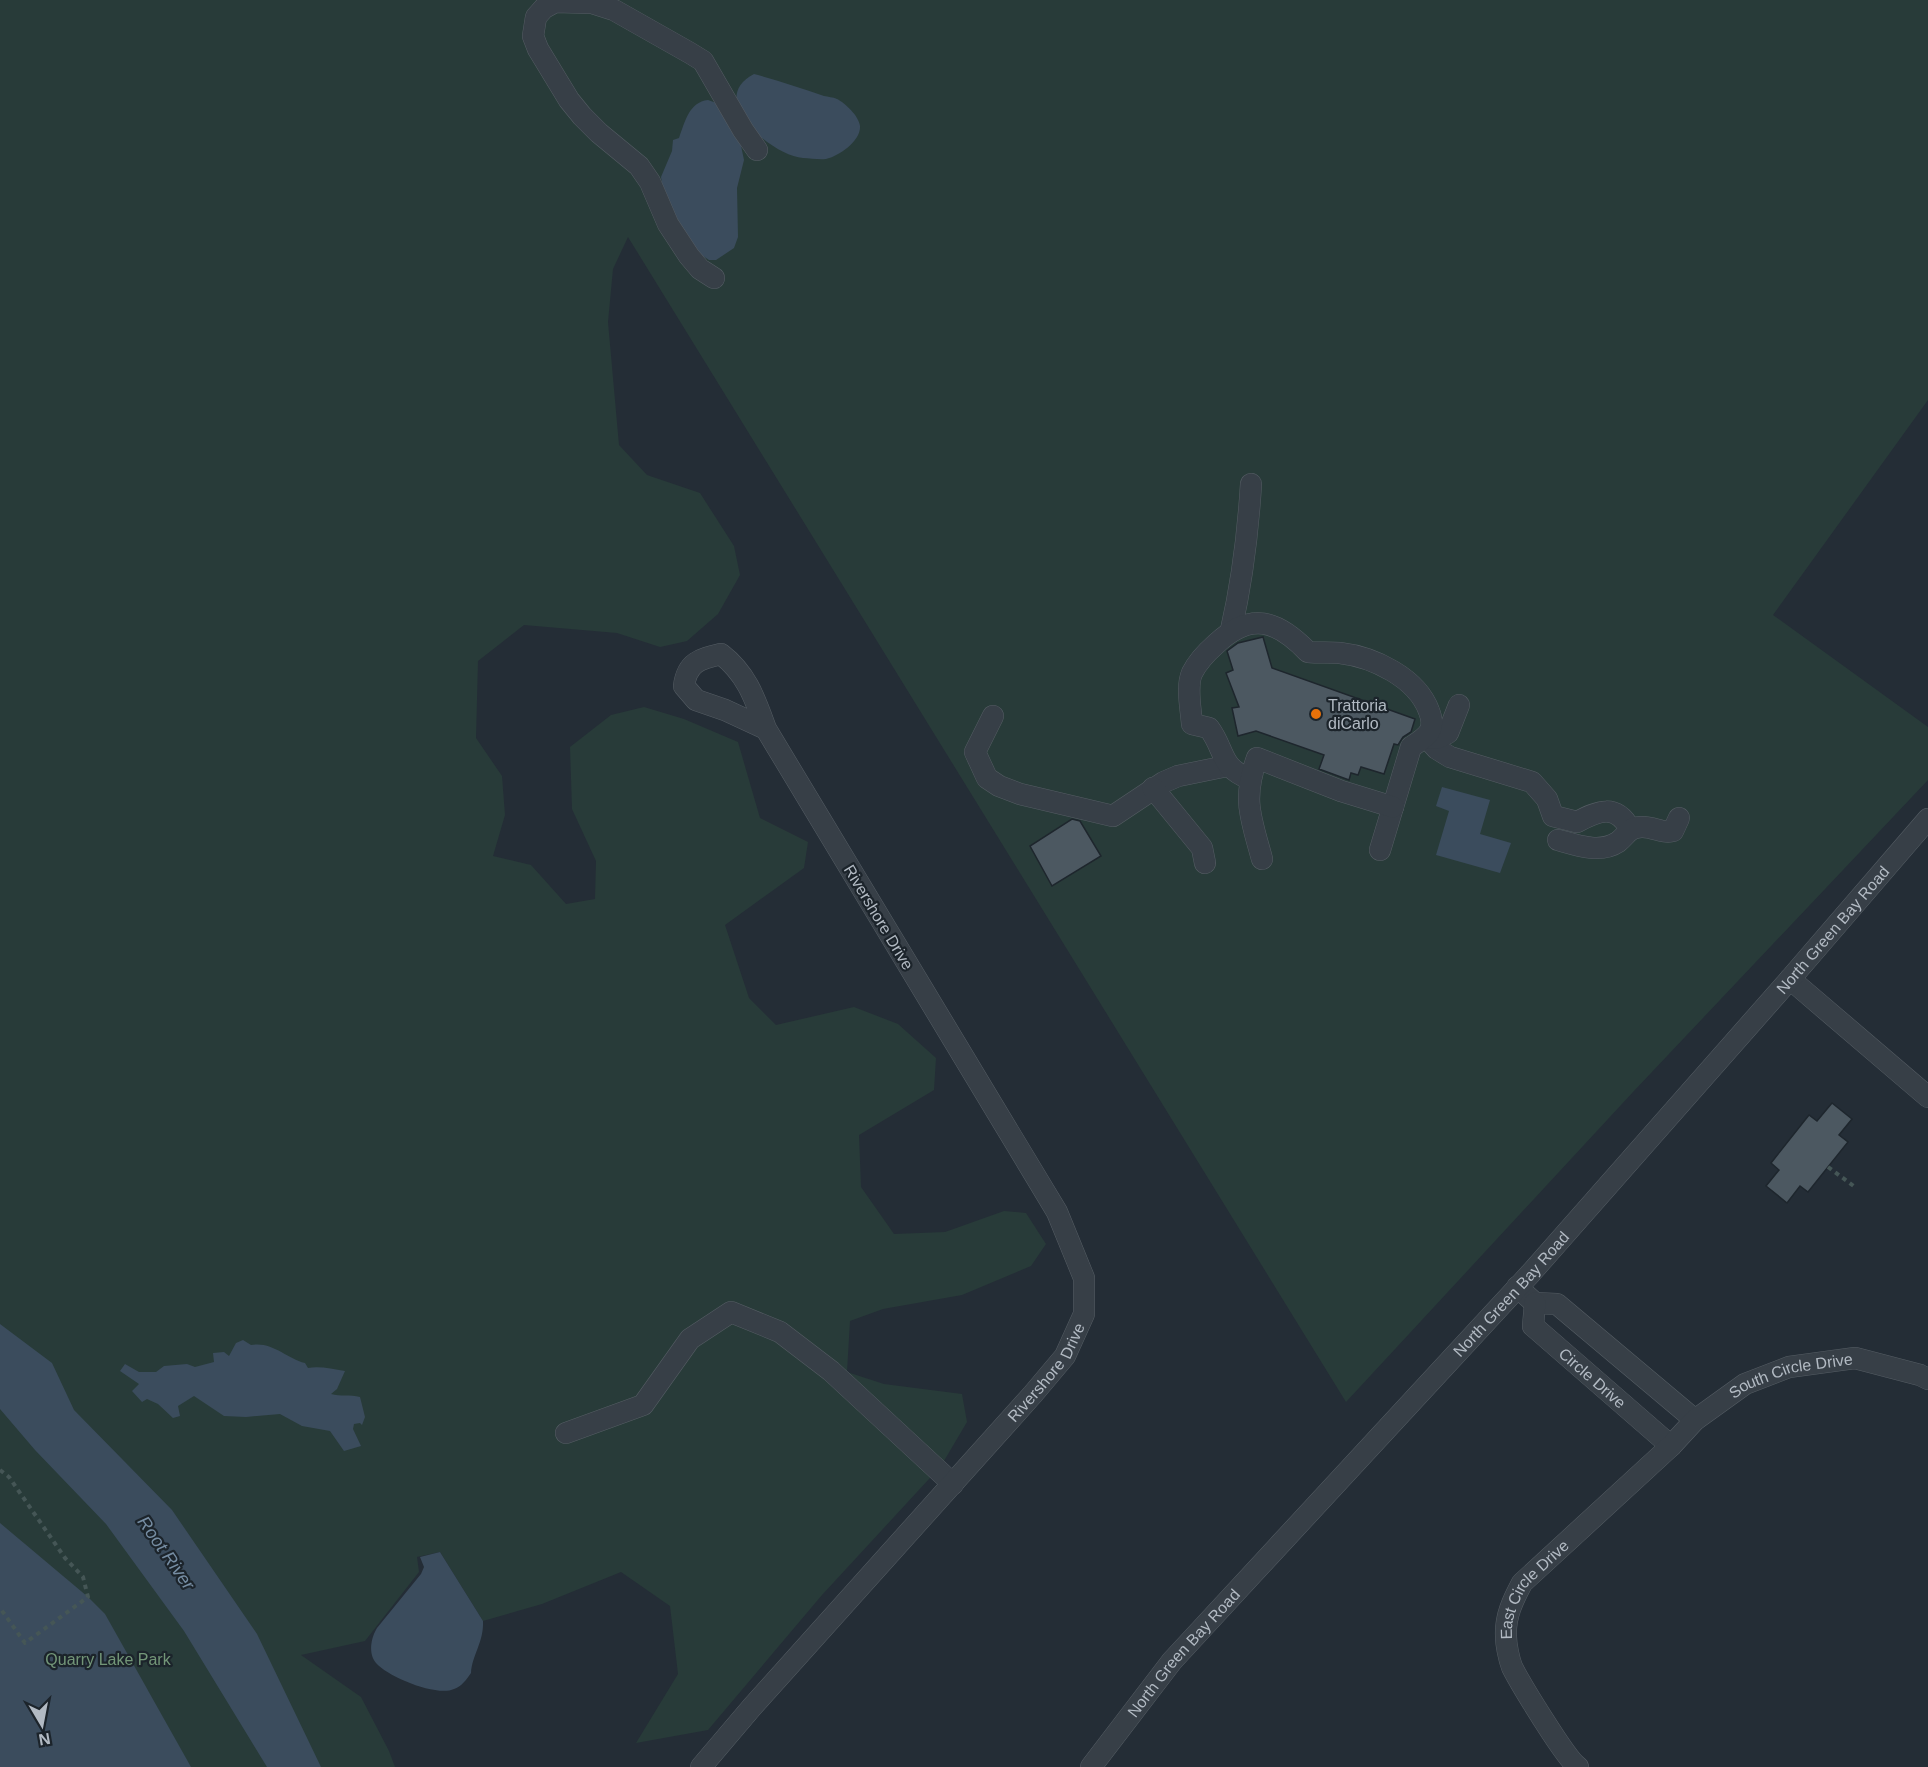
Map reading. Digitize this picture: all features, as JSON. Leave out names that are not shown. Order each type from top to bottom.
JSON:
[{"type":"street","points":[[714,278],[700,269],[689,256],[668,224],[650,182],[639,166],[599,133],[569,100],[538,49],[533,36],[536,17],[544,8],[555,2],[592,3],[614,10],[690,53],[703,61],[743,130],[758,150]]},
{"type":"street","points":[[1231,630],[1249,521],[1251,484]]},
{"type":"street","points":[[1250,779],[1227,766],[1216,737],[1209,728],[1192,724],[1190,687],[1192,673],[1209,651],[1231,630],[1257,623],[1277,626],[1308,652],[1341,653],[1384,666],[1403,677],[1426,702],[1431,716],[1431,730],[1427,738]]},
{"type":"street","points":[[1380,850],[1411,747],[1427,738],[1438,738],[1448,733],[1459,705]]},
{"type":"street","points":[[993,716],[975,752],[987,778],[999,786],[1020,794],[1113,816],[1153,788],[1178,776],[1227,766]]},
{"type":"street","name":"Rivershore Drive","points":[[701,1767],[1065,1356],[1084,1314],[1084,1278],[1057,1212],[766,729]]},
{"type":"street","points":[[1427,738],[1437,749],[1450,757],[1532,782],[1546,800],[1553,816],[1577,822],[1592,814],[1612,812],[1621,815],[1630,829]]},
{"type":"street","points":[[1262,859],[1251,821],[1248,795],[1250,779],[1257,758],[1341,791],[1394,807]]},
{"type":"street","points":[[1153,788],[1202,848],[1205,863]]},
{"type":"street","points":[[1558,840],[1577,846],[1601,848],[1616,843],[1630,829],[1642,827],[1673,831],[1678,818]]},
{"type":"street","name":"North Green Bay Road","points":[[1091,1767],[1172,1661],[1517,1287],[1790,979],[1928,819]]},
{"type":"street","points":[[1790,979],[1928,1097]]},
{"type":"street","name":"Circle Drive","points":[[1517,1287],[1535,1303],[1557,1304],[1695,1420]]},
{"type":"street","name":"Circle Drive","points":[[1535,1303],[1533,1326],[1671,1446]]},
{"type":"street","points":[[566,1433],[643,1405],[690,1339],[731,1312],[780,1332],[831,1371],[953,1484]]},
{"type":"street","name":"South Circle Drive","points":[[1671,1446],[1695,1420],[1745,1384],[1789,1367],[1855,1358],[1928,1378]]},
{"type":"street","name":"East Circle Drive","points":[[1576,1765],[1512,1666],[1506,1636],[1509,1609],[1522,1583],[1671,1446]]},
{"type":"path","points":[[1828,1167],[1855,1186]]},
{"type":"path","points":[[0,1470],[9,1477],[65,1558],[83,1577],[88,1598],[25,1643],[0,1608]]},
{"type":"green space","name":"Quarry Lake Park","points":[[0,0],[1928,0],[1928,400],[1773,615],[1928,727],[1928,780],[1633,1092],[1346,1402],[628,237],[613,269],[608,322],[619,445],[647,475],[700,493],[734,546],[740,575],[718,614],[687,641],[660,647],[617,633],[524,625],[478,661],[476,738],[502,776],[505,815],[493,856],[531,865],[566,904],[595,899],[596,861],[572,809],[570,747],[611,715],[644,707],[684,719],[738,742],[760,818],[808,842],[804,868],[725,925],[749,998],[776,1025],[854,1007],[898,1024],[936,1058],[934,1090],[859,1135],[861,1187],[894,1234],[945,1232],[1004,1211],[1026,1213],[1046,1244],[1031,1266],[962,1295],[883,1309],[850,1321],[847,1372],[884,1384],[962,1394],[967,1422],[941,1466],[822,1595],[708,1730],[636,1743],[678,1674],[670,1606],[621,1572],[542,1604],[483,1621],[440,1552],[417,1557],[419,1572],[365,1641],[301,1655],[361,1697],[395,1767],[0,1767]]},
{"type":"water","points":[[754,74],[840,101],[851,110],[859,122],[857,137],[843,151],[826,159],[790,155],[775,147],[748,124],[740,111],[736,97],[741,85]]},
{"type":"water","points":[[708,100],[719,104],[740,141],[744,160],[737,188],[738,237],[734,248],[716,260],[709,260],[700,254],[675,220],[663,189],[661,177],[672,151],[673,140],[679,138],[692,109]]},
{"type":"water","points":[[1442,787],[1490,800],[1480,834],[1511,843],[1500,873],[1436,855],[1449,811],[1436,806]]},
{"type":"water","name":"Root River","points":[[0,1324],[52,1363],[74,1410],[172,1510],[257,1634],[321,1767],[267,1767],[184,1631],[106,1524],[35,1450],[0,1409]]},
{"type":"water","points":[[243,1340],[251,1345],[266,1345],[305,1363],[308,1368],[345,1371],[337,1389],[331,1394],[360,1397],[365,1417],[362,1425],[354,1424],[353,1429],[361,1446],[344,1451],[330,1431],[302,1426],[280,1414],[224,1416],[194,1396],[178,1406],[180,1416],[173,1418],[158,1404],[147,1399],[142,1402],[132,1391],[139,1384],[120,1371],[125,1364],[139,1372],[156,1372],[164,1366],[187,1364],[195,1367],[214,1362],[213,1353],[224,1352],[229,1356],[236,1343]]},
{"type":"water","points":[[0,1523],[105,1614],[191,1767],[0,1767]]},
{"type":"water","points":[[440,1552],[483,1621],[482,1635],[471,1673],[459,1687],[446,1691],[425,1688],[391,1674],[376,1663],[371,1650],[377,1628],[421,1574],[424,1567],[420,1557]]},
{"type":"building","name":"Trattoria diCarlo","points":[[1263,637],[1272,668],[1415,719],[1411,732],[1403,737],[1398,745],[1394,744],[1384,774],[1361,767],[1358,775],[1351,773],[1349,780],[1319,769],[1324,755],[1256,731],[1238,736],[1232,708],[1239,707],[1226,673],[1233,670],[1227,651],[1238,643]]},
{"type":"building","points":[[1072,819],[1080,821],[1101,856],[1052,886],[1030,846]]},
{"type":"building","points":[[1832,1103],[1852,1119],[1839,1135],[1848,1142],[1808,1192],[1800,1186],[1787,1203],[1766,1186],[1779,1170],[1771,1163],[1809,1115],[1817,1121]]},
{"type":"place","name":"Trattoria diCarlo","points":[[1316,714]]}]
